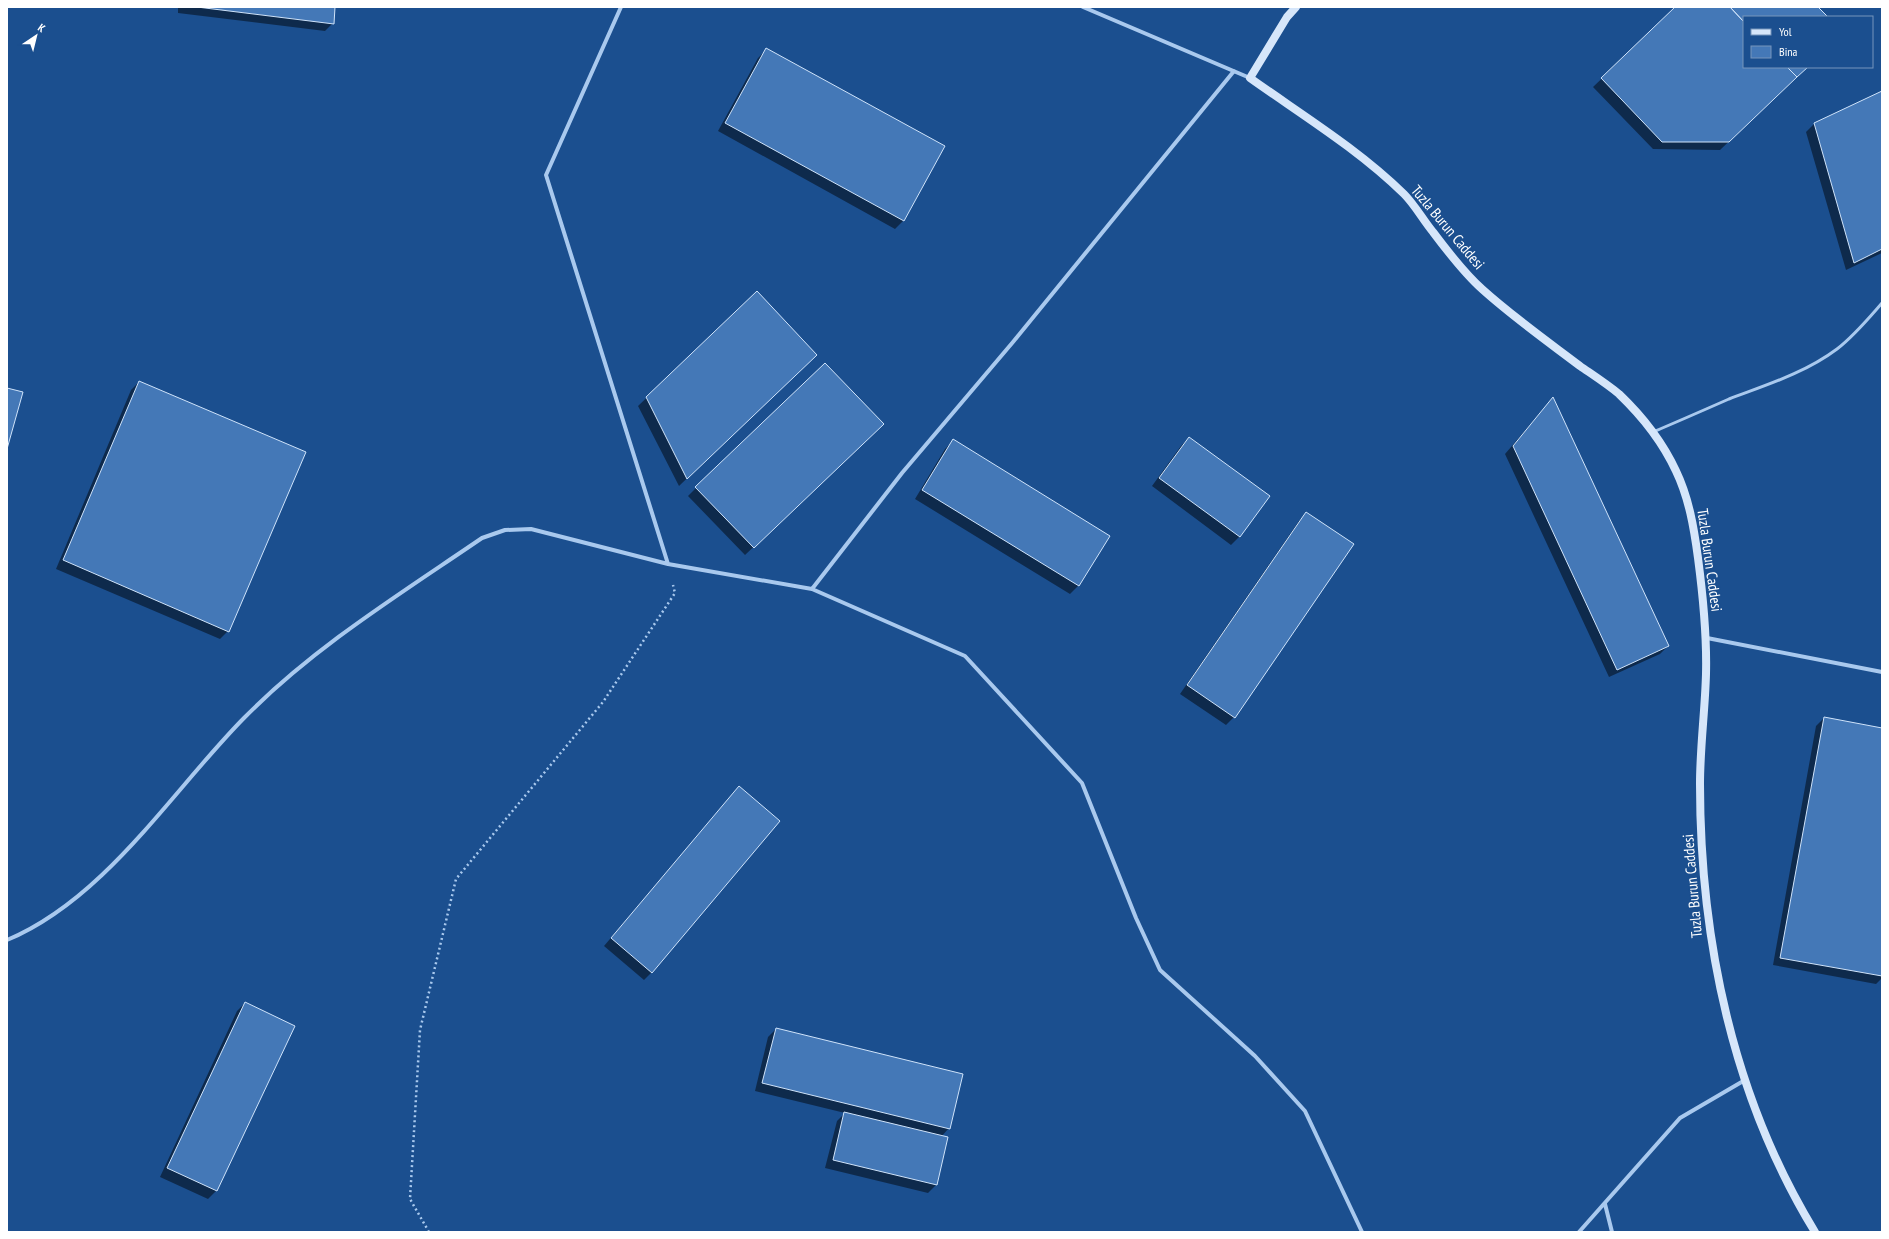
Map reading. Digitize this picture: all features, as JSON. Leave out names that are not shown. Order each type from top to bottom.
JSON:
[{"type":"street","points":[[621,7],[546,175],[668,564]]},
{"type":"street","points":[[1083,7],[1250,78],[1287,17],[1296,7]]},
{"type":"street","points":[[812,589],[902,473],[1013,342],[1234,71]]},
{"type":"street","name":"Tuzla Burun Caddesi","points":[[1250,78],[1370,162],[1407,197],[1448,252],[1481,289],[1618,394],[1653,432],[1677,472],[1692,516],[1706,638],[1706,677],[1700,779],[1701,839],[1704,886],[1712,947],[1729,1026],[1745,1080],[1769,1142],[1803,1212],[1815,1232]]},
{"type":"street","points":[[7,940],[19,935],[66,906],[112,866],[243,718],[295,670],[342,634],[482,538],[505,530],[531,529],[668,564],[812,589],[965,656],[1082,783],[1136,918],[1160,970],[1254,1056],[1305,1111],[1362,1232]]},
{"type":"street","points":[[1706,638],[1882,672]]},
{"type":"street","points":[[1579,1232],[1680,1118],[1745,1080]]},
{"type":"street","points":[[1605,1204],[1612,1232]]},
{"type":"lane","points":[[1653,432],[1710,407],[1788,376],[1813,364],[1837,348],[1856,332],[1882,303]]},
{"type":"path","points":[[429,1232],[410,1199],[420,1030],[456,879],[603,702],[675,593],[668,564]]},
{"type":"building","points":[[197,7],[335,7],[334,24]]},
{"type":"building","points":[[1675,7],[1730,7],[1743,21],[1743,68],[1788,68],[1797,77],[1729,142],[1662,142],[1601,78]]},
{"type":"building","points":[[1730,7],[1818,7],[1827,16],[1743,16],[1743,21]]},
{"type":"building","points":[[766,48],[945,146],[904,221],[725,123]]},
{"type":"building","points":[[1788,68],[1807,68],[1797,77]]},
{"type":"building","points":[[1882,91],[1882,249],[1854,263],[1814,123]]},
{"type":"building","points":[[757,291],[817,355],[687,479],[646,397]]},
{"type":"building","points":[[825,363],[884,424],[754,548],[695,487]]},
{"type":"building","points":[[139,381],[306,452],[229,632],[63,560]]},
{"type":"building","points":[[7,388],[23,392],[7,449]]},
{"type":"building","points":[[1553,397],[1669,646],[1617,670],[1513,446]]},
{"type":"building","points":[[1189,437],[1270,496],[1240,537],[1159,478]]},
{"type":"building","points":[[953,439],[1110,536],[1079,586],[922,490]]},
{"type":"building","points":[[1306,512],[1354,544],[1235,718],[1187,685]]},
{"type":"building","points":[[1824,717],[1882,728],[1882,976],[1780,958]]},
{"type":"building","points":[[739,786],[780,821],[652,973],[611,938]]},
{"type":"building","points":[[245,1002],[295,1026],[217,1191],[167,1168]]},
{"type":"building","points":[[776,1028],[963,1074],[950,1129],[762,1083]]},
{"type":"building","points":[[844,1112],[948,1137],[937,1185],[833,1160]]}]
